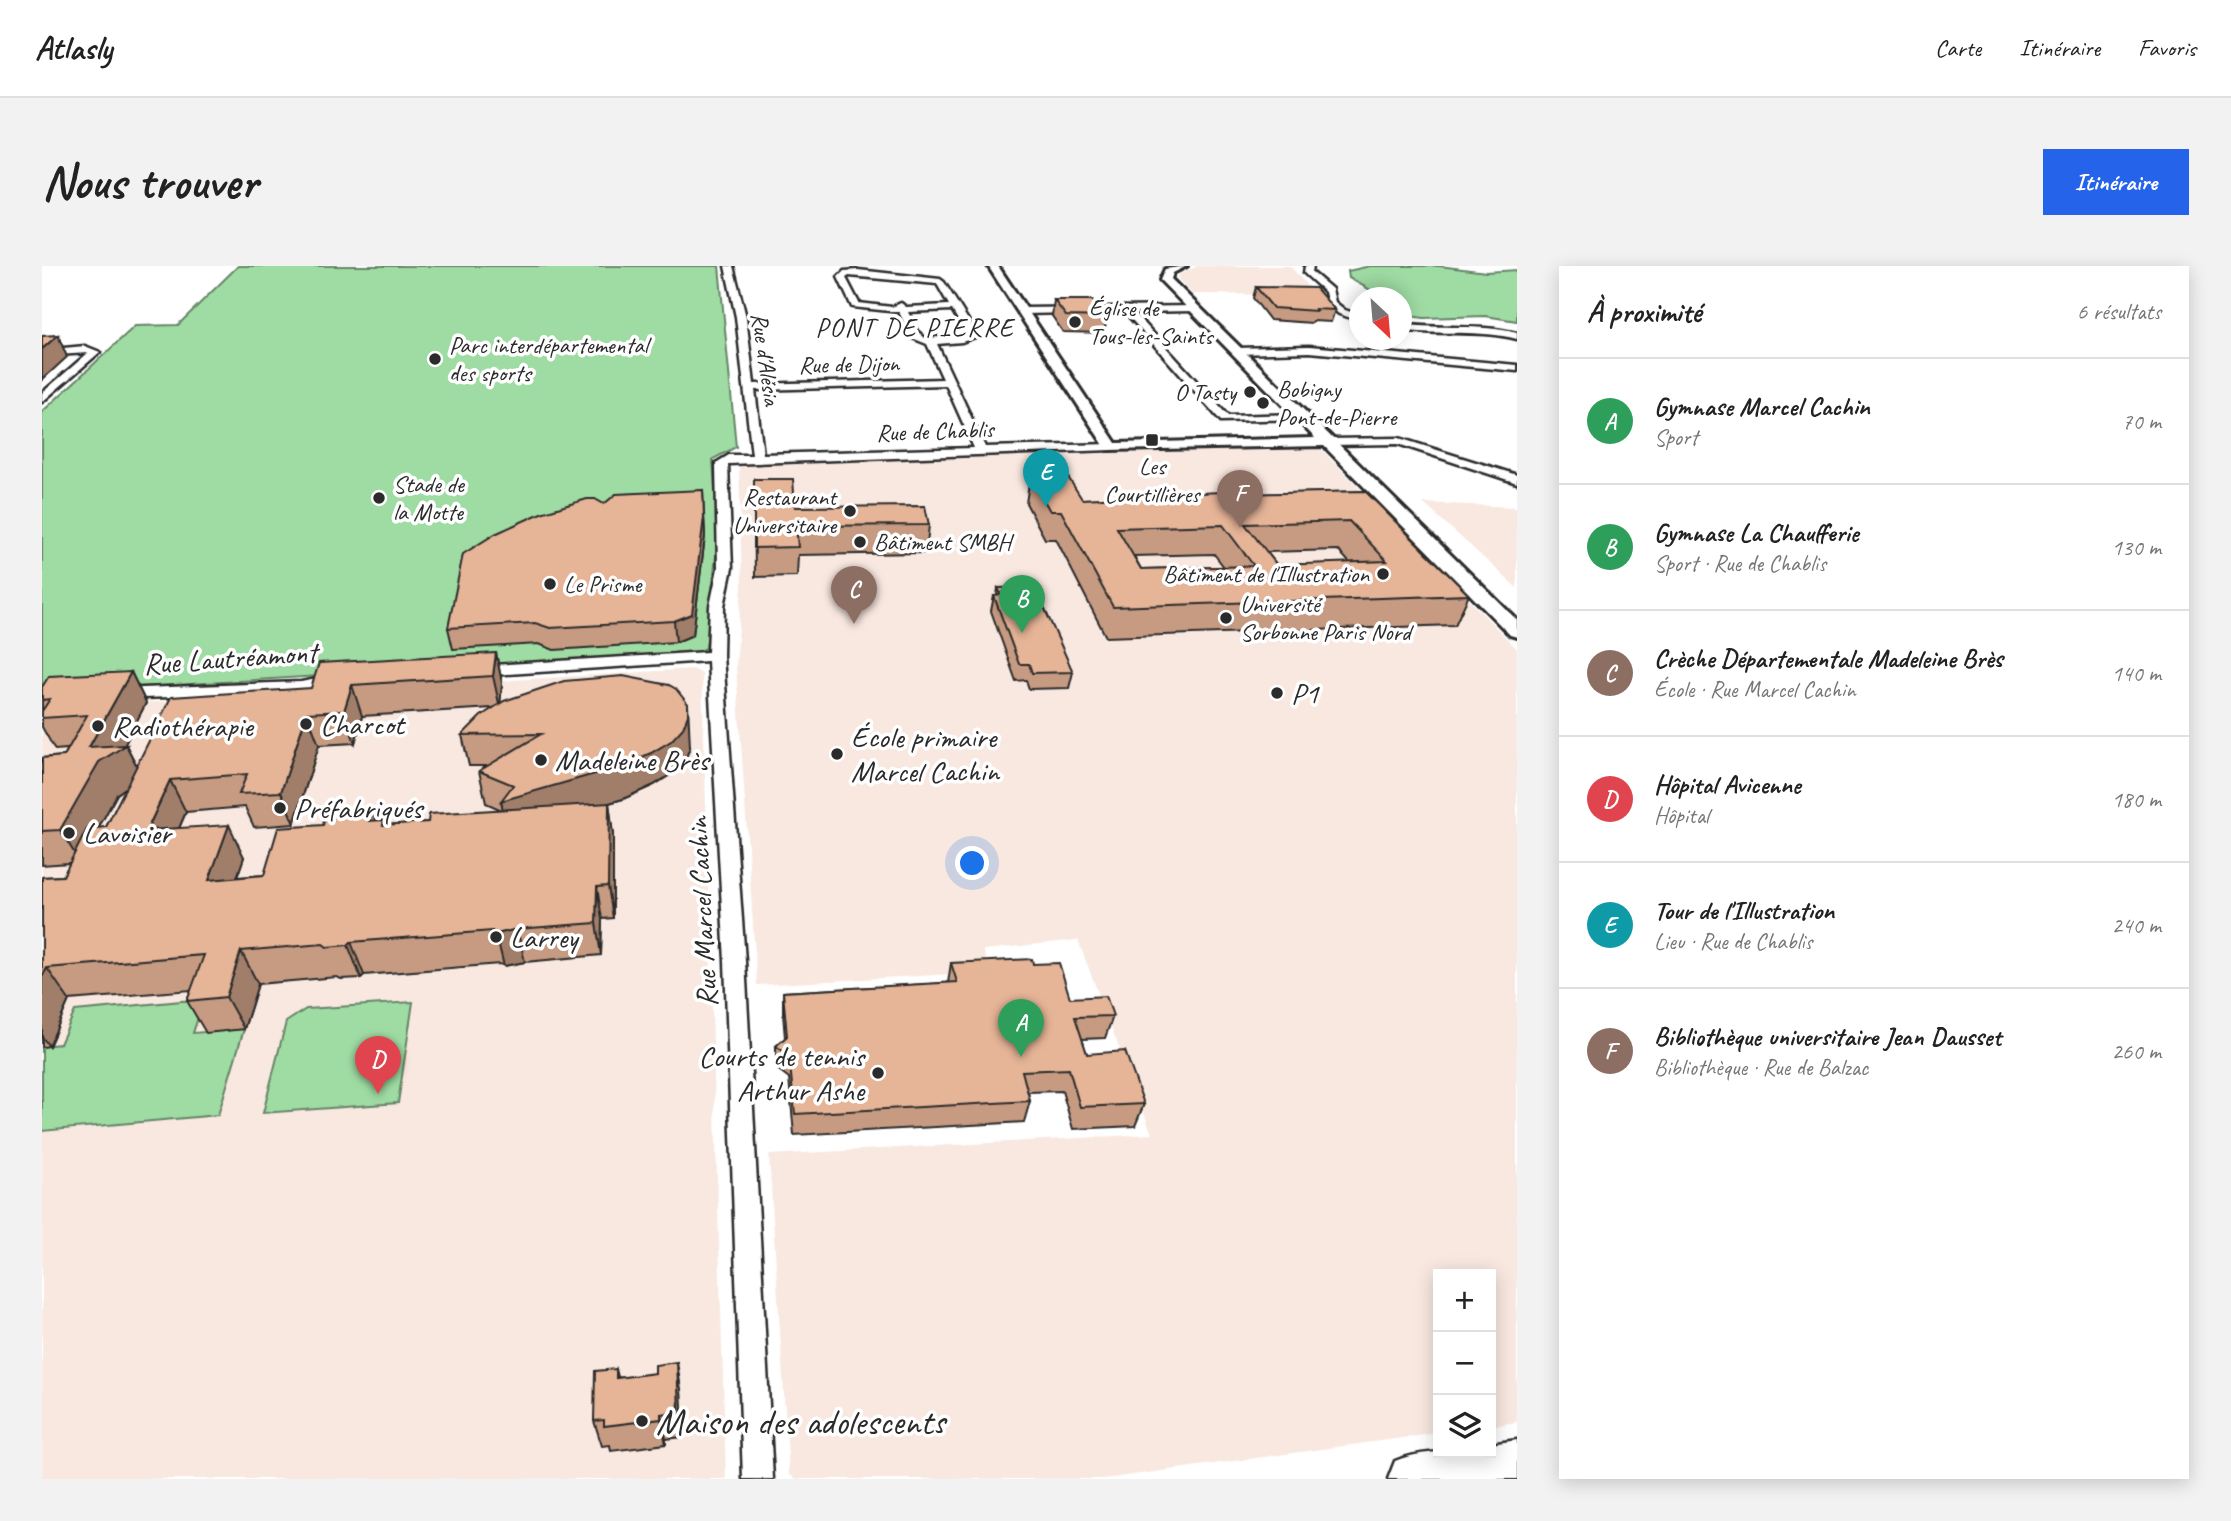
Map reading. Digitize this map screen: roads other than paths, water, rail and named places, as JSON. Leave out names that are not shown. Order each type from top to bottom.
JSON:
[{"type":"main road","points":[[1413,1479],[1517,1465]]},
{"type":"street","name":"Rue d'Alésia","points":[[729,266],[741,317],[758,457]]},
{"type":"street","points":[[993,266],[1112,447],[1399,441],[1517,479]]},
{"type":"street","points":[[1182,266],[1170,271],[1165,280],[1517,631]]},
{"type":"street","points":[[1309,266],[1308,272],[1329,291],[1331,303],[1349,314]]},
{"type":"street","points":[[893,290],[889,279],[895,271]]},
{"type":"street","points":[[901,307],[917,338],[931,342],[973,336],[940,282],[895,271],[845,274],[842,277],[855,305],[954,307]]},
{"type":"street","points":[[1127,309],[1225,419],[1302,417]]},
{"type":"street","points":[[1023,311],[1194,309]]},
{"type":"street","points":[[1412,328],[1430,331],[1494,330],[1517,336]]},
{"type":"street","points":[[931,342],[981,451]]},
{"type":"street","points":[[42,353],[93,349],[95,352],[42,400]]},
{"type":"street","points":[[1238,351],[1309,349],[1517,368]]},
{"type":"street","name":"Rue de Dijon","points":[[750,387],[948,382]]},
{"type":"street","name":"Rue de Chablis","points":[[758,457],[1112,447]]},
{"type":"street","name":"Rue Marcel Cachin","points":[[758,457],[729,459],[722,463],[725,568],[717,606],[715,656],[735,961],[758,1479]]},
{"type":"street","points":[[461,672],[715,656]]},
{"type":"street","name":"Rue Lautréamont","points":[[98,695],[195,689],[223,692],[301,687],[356,678]]},
{"type":"place","name":"Église de Tous-les-Saints","points":[[1075,322]]},
{"type":"place","name":"Parc interdépartemental des sports","points":[[435,359]]},
{"type":"place","name":"O Tasty","points":[[1250,392]]},
{"type":"place","name":"Bobigny Pont-de-Pierre","points":[[1263,403]]},
{"type":"place","name":"Les Courtillières","points":[[1152,440]]},
{"type":"place","name":"Stade de la Motte","points":[[379,498]]},
{"type":"place","name":"Tour de l'Illustration","points":[[1046,507]]},
{"type":"place","name":"Restaurant Universitaire","points":[[850,511]]},
{"type":"place","name":"Bibliothèque universitaire Jean Dausset","points":[[1240,528]]},
{"type":"place","name":"Bâtiment SMBH","points":[[860,542]]},
{"type":"place","name":"Bâtiment de l'Illustration","points":[[1383,574]]},
{"type":"place","name":"Le Prisme","points":[[550,584]]},
{"type":"place","name":"Université Sorbonne Paris Nord","points":[[1226,618]]},
{"type":"place","name":"Crèche Départementale Madeleine Brès","points":[[854,624]]},
{"type":"place","name":"Gymnase La Chaufferie","points":[[1022,633]]},
{"type":"place","name":"P1","points":[[1277,693]]},
{"type":"place","name":"Charcot","points":[[306,724]]},
{"type":"place","name":"Radiothérapie","points":[[98,726]]},
{"type":"place","name":"École primaire Marcel Cachin","points":[[837,754]]},
{"type":"place","name":"Madeleine Brès","points":[[541,760]]},
{"type":"place","name":"Préfabriqués","points":[[280,808]]},
{"type":"place","name":"Lavoisier","points":[[69,833]]},
{"type":"place","name":"Larrey","points":[[496,937]]},
{"type":"place","name":"Gymnase Marcel Cachin","points":[[1021,1057]]},
{"type":"place","name":"Courts de tennis Arthur Ashe","points":[[878,1073]]},
{"type":"place","name":"Hôpital Avicenne","points":[[378,1094]]},
{"type":"place","name":"Maison des adolescents","points":[[642,1421]]},
{"type":"district","name":"PONT DE PIERRE","points":[[915,327]]}]
